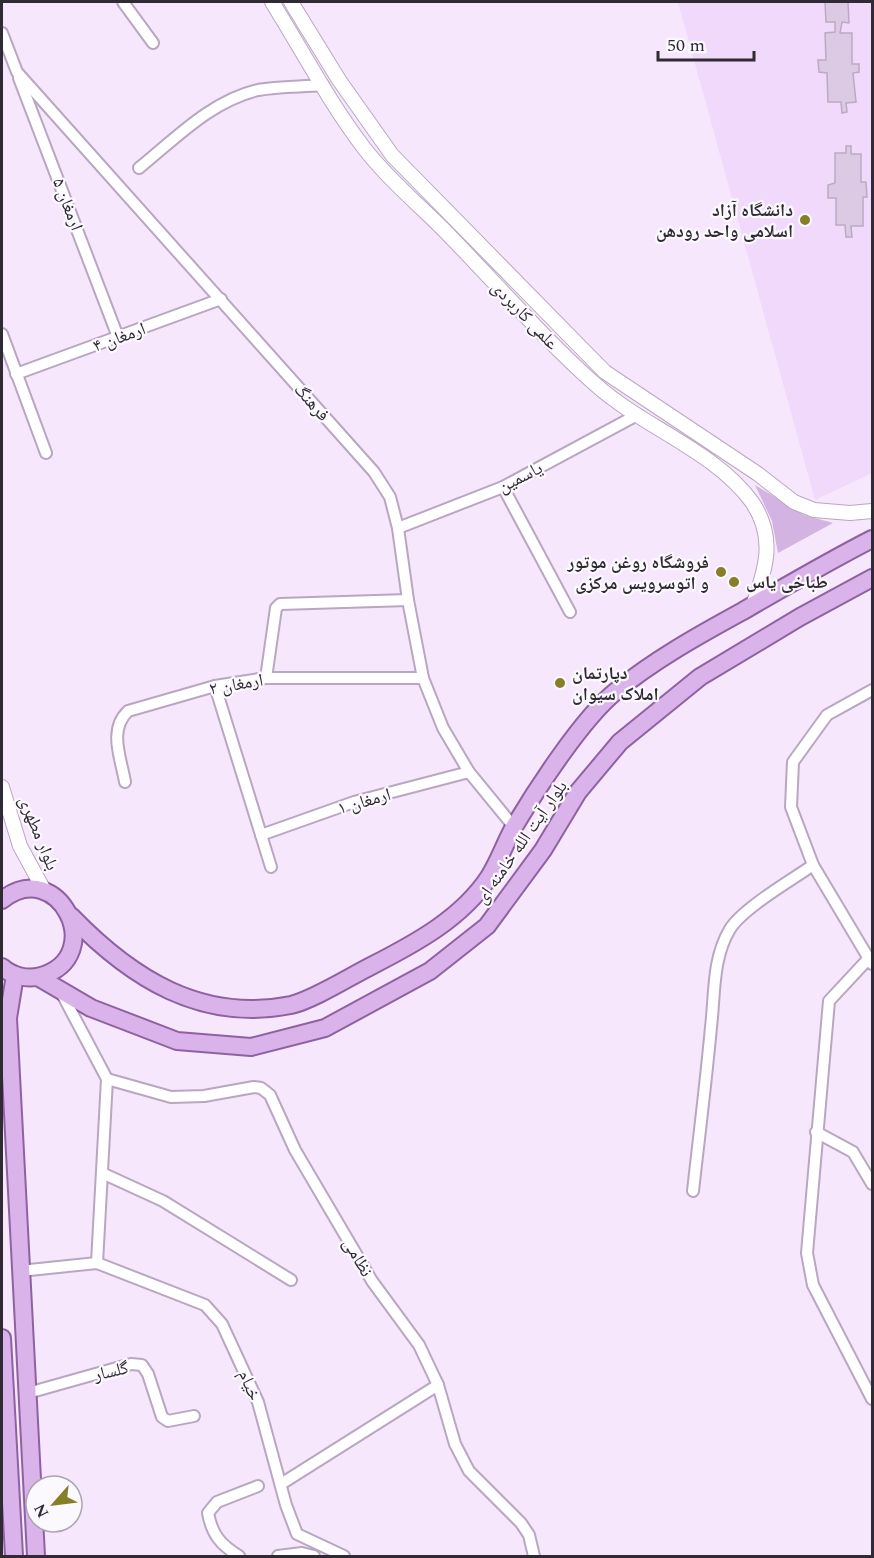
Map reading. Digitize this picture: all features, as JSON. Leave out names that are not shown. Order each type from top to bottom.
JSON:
[{"type":"main road","name":"بلوار آیت الله خامنه ای","points":[[45,892],[60,901],[70,916],[100,947],[146,979],[188,1000],[213,1007],[240,1010],[293,1004],[413,945],[466,905],[490,876],[514,827],[569,746],[613,693],[680,646],[873,539]]},
{"type":"main road","name":"بلوار آیت الله خامنه ای","points":[[38,977],[60,992],[91,1008],[177,1041],[251,1047],[325,1028],[430,971],[487,926],[543,850],[578,792],[620,742],[700,678],[800,617],[873,578]]},
{"type":"main road","points":[[2,900],[20,890],[45,892]]},
{"type":"main road","points":[[36,1557],[8,1018],[8,971],[38,977],[55,969],[69,955],[73,942],[70,916]]},
{"type":"main road","points":[[2,1338],[14,1557]]},
{"type":"street","points":[[123,2],[153,43]]},
{"type":"street","name":"علمی کاربردی","points":[[272,2],[364,148],[616,381],[758,474],[794,502],[814,510],[850,513],[873,511]]},
{"type":"street","name":"علمی کاربردی","points":[[291,2],[339,80],[392,155],[538,330],[596,385],[733,478],[753,504],[763,523],[768,556],[753,605]]},
{"type":"street","name":"فرهنگ","points":[[2,33],[17,72],[374,472],[390,497],[398,528],[408,600],[423,678],[444,728],[469,772],[514,827]]},
{"type":"street","name":"ارمغان ۵","points":[[17,72],[118,337]]},
{"type":"street","points":[[140,168],[209,111],[237,97],[260,90],[323,85],[339,80]]},
{"type":"street","name":"ارمغان ۴","points":[[16,374],[221,299]]},
{"type":"street","points":[[538,330],[547,316]]},
{"type":"street","points":[[2,334],[46,453]]},
{"type":"street","name":"یاسمین","points":[[398,528],[503,487],[637,415]]},
{"type":"street","points":[[503,487],[570,612]]},
{"type":"street","points":[[266,678],[276,608],[280,604],[408,600]]},
{"type":"street","name":"ارمغان ۲","points":[[125,782],[116,729],[120,719],[128,711],[215,686],[266,678],[423,678]]},
{"type":"street","points":[[215,686],[271,867]]},
{"type":"street","points":[[873,690],[827,716],[793,762],[791,807],[813,865],[871,961],[829,1001],[807,1254],[813,1285],[873,1400]]},
{"type":"street","name":"ارمغان ۱","points":[[261,835],[354,802],[469,772]]},
{"type":"street","name":"بلوار مطهری","points":[[2,787],[20,846],[45,892]]},
{"type":"street","points":[[693,1191],[712,1024],[714,978],[723,944],[731,928],[742,916],[813,865]]},
{"type":"street","points":[[60,992],[107,1079],[97,1263]]},
{"type":"street","name":"نظامی","points":[[107,1079],[171,1097],[204,1096],[254,1087],[261,1088],[270,1095],[296,1150],[372,1281],[419,1345],[438,1385],[455,1444],[469,1472],[521,1523],[529,1535],[534,1557]]},
{"type":"street","points":[[816,1132],[853,1152],[873,1184]]},
{"type":"street","points":[[102,1173],[163,1202],[291,1280]]},
{"type":"street","name":"خیام","points":[[21,1271],[97,1263],[205,1305],[222,1323],[258,1402],[297,1533],[344,1557]]},
{"type":"street","name":"گلسار","points":[[28,1393],[131,1364],[142,1365],[148,1374],[162,1417],[168,1421],[194,1416]]},
{"type":"street","points":[[281,1485],[438,1385]]},
{"type":"street","points":[[239,1557],[221,1545],[210,1526],[208,1513],[217,1502],[258,1486]]},
{"type":"street","points":[[278,1557],[302,1553],[314,1557]]},
{"type":"shaded area","name":"دانشگاه آزاد اسلامی واحد رودهن","points":[[678,2],[872,2],[872,473],[815,500]]},
{"type":"shaded area","points":[[755,485],[804,515],[833,523],[778,553],[772,521]]},
{"type":"building","points":[[825,2],[848,2],[849,23],[842,22],[840,33],[852,33],[852,64],[859,64],[859,72],[853,73],[856,102],[846,103],[847,112],[842,113],[841,102],[828,102],[827,73],[819,72],[818,60],[826,60],[825,33],[835,32],[835,22],[826,22]]},
{"type":"building","points":[[846,146],[851,146],[851,154],[861,154],[861,182],[866,182],[867,197],[863,197],[863,226],[851,226],[852,237],[846,237],[845,225],[836,225],[836,198],[828,198],[828,185],[835,183],[835,153],[846,153]]},
{"type":"place","name":"دانشگاه آزاد اسلامی واحد رودهن","points":[[805,220]]},
{"type":"place","name":"فروشگاه روغن موتور و اتوسرویس مرکزی","points":[[721,572]]},
{"type":"place","name":"طباخی یاس","points":[[734,582]]},
{"type":"place","name":"دپارتمان املاک سیوان","points":[[560,683]]}]
